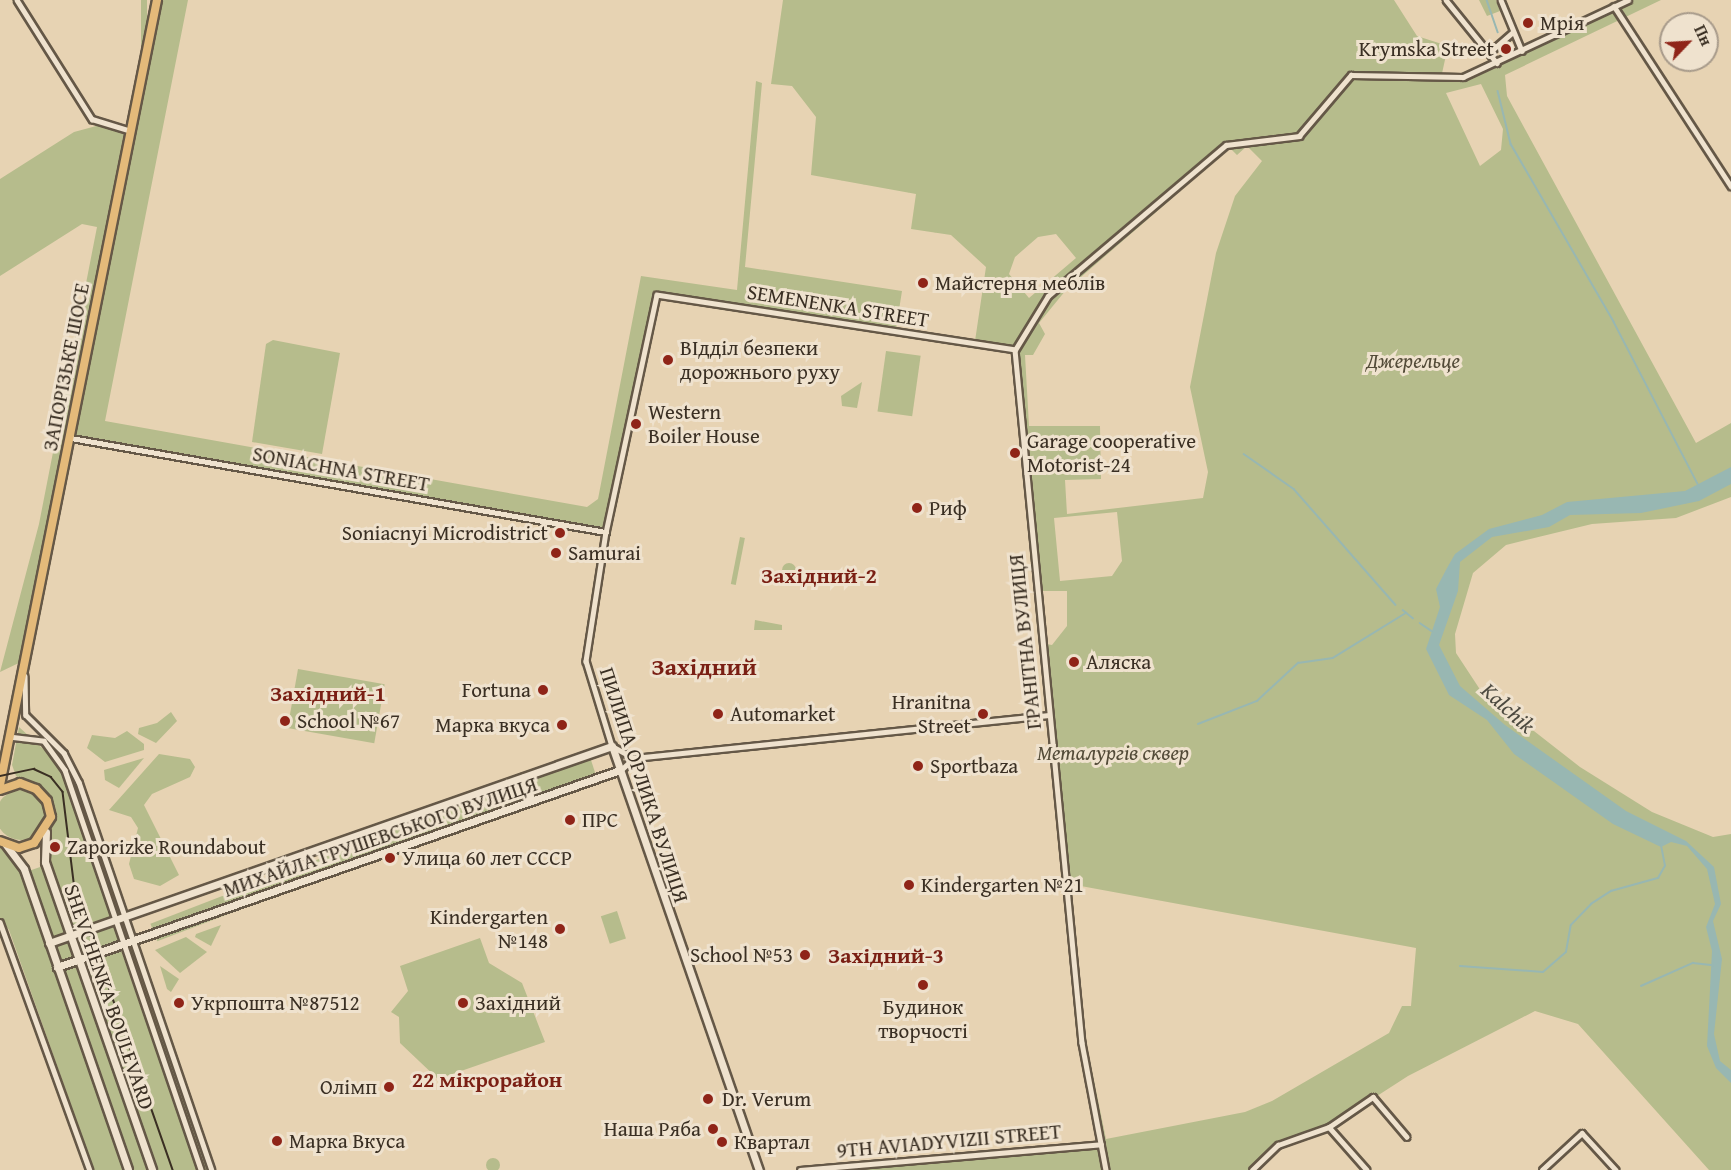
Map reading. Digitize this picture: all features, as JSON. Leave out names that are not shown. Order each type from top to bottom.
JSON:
[{"type":"main road","name":"ЗАПОРІЗЬКЕ ШОСЕ","points":[[0,788],[13,737],[157,0]]},
{"type":"main road","points":[[3,843],[30,846],[46,832],[47,801],[22,784],[6,768]]},
{"type":"main road","points":[[0,788],[22,784]]},
{"type":"street","points":[[16,0],[92,119],[131,131]]},
{"type":"street","points":[[1446,0],[1497,63]]},
{"type":"street","points":[[1501,0],[1522,51]]},
{"type":"street","points":[[1015,350],[1048,296],[1226,145],[1299,136],[1351,75],[1456,79],[1497,63],[1628,0]]},
{"type":"street","points":[[1614,6],[1731,186]]},
{"type":"street","points":[[1490,52],[1513,32]]},
{"type":"street","name":"SEMENENKA STREET","points":[[657,295],[1015,350]]},
{"type":"street","name":"ПИЛИПА ОРЛИКА ВУЛИЦЯ","points":[[657,295],[606,532],[586,655],[612,747],[759,1170]]},
{"type":"street","name":"ГРАНІТНА ВУЛИЦЯ","points":[[1015,350],[1082,1043],[1101,1144]]},
{"type":"street","name":"SONIACHNA STREET","points":[[70,438],[606,532]]},
{"type":"street","name":"SHEVCHENKA BOULEVARD","points":[[25,676],[26,715],[72,765],[212,1170]]},
{"type":"street","points":[[612,747],[634,758],[1049,715]]},
{"type":"street","name":"SHEVCHENKA BOULEVARD","points":[[13,737],[38,738],[60,761],[201,1170]]},
{"type":"street","name":"МИХАЙЛА ГРУШЕВСЬКОГО ВУЛИЦЯ","points":[[115,920],[612,747]]},
{"type":"street","name":"МИХАЙЛА ГРУШЕВСЬКОГО ВУЛИЦЯ","points":[[123,944],[620,770],[634,758]]},
{"type":"street","points":[[524,777],[532,801]]},
{"type":"street","name":"SHEVCHENKA BOULEVARD","points":[[46,832],[45,862],[152,1170]]},
{"type":"street","name":"SHEVCHENKA BOULEVARD","points":[[3,843],[24,869],[128,1170]]},
{"type":"street","points":[[49,943],[115,920]]},
{"type":"street","points":[[0,922],[90,1170]]},
{"type":"street","points":[[57,967],[123,944]]},
{"type":"street","points":[[1252,1170],[1278,1145],[1329,1127],[1373,1097],[1407,1137]]},
{"type":"street","points":[[1329,1127],[1367,1170]]},
{"type":"street","points":[[1542,1170],[1582,1133],[1616,1170]]},
{"type":"street","points":[[1101,1144],[1106,1170]]},
{"type":"street","name":"9TH AVIADYVIZII STREET","points":[[800,1170],[1101,1144]]},
{"type":"green space","points":[[141,0],[147,0],[147,101],[141,101]]},
{"type":"green space","points":[[161,0],[188,0],[105,421],[587,507],[598,499],[641,276],[737,290],[756,81],[762,83],[745,267],[902,291],[896,329],[655,292],[604,529],[75,436]]},
{"type":"green space","points":[[783,0],[1394,0],[1417,36],[1448,46],[1441,78],[1448,79],[1628,0],[1661,0],[1505,75],[1507,96],[1696,443],[1731,423],[1731,497],[1676,518],[1592,524],[1506,545],[1473,573],[1455,634],[1456,653],[1479,688],[1580,767],[1652,812],[1713,837],[1731,834],[1731,1170],[1709,1170],[1578,1024],[1535,1011],[1408,1076],[1329,1127],[1278,1145],[1252,1170],[1106,1170],[1082,1043],[1015,348],[975,341],[986,267],[951,235],[911,229],[916,194],[811,175],[816,117],[792,86],[771,84]],"holes":[[[1481,84],[1503,129],[1501,150],[1480,166],[1446,93]],[[1247,146],[1262,161],[1235,196],[1216,253],[1190,387],[1208,472],[1203,498],[1067,514],[1065,480],[1101,479],[1100,426],[1029,426],[1025,355],[1033,355],[1045,334],[1039,323],[1066,290],[1230,148],[1237,155]],[[1056,234],[1076,258],[1029,298],[1009,274],[1015,257],[1038,237]],[[1117,512],[1122,561],[1112,576],[1060,581],[1054,518]],[[1041,591],[1067,591],[1067,626],[1052,645],[1046,644]],[[1070,884],[1416,948],[1411,1006],[1402,1006],[1389,1033],[1272,1101],[1245,1112],[1106,1139],[1086,1042]]]},
{"type":"green space","points":[[1479,0],[1496,0],[1500,11],[1487,16]]},
{"type":"green space","points":[[100,125],[126,130],[23,661],[0,672],[39,524],[97,227],[82,224],[0,276],[0,179],[74,132]]},
{"type":"green space","points":[[273,340],[340,353],[322,454],[252,442],[266,344]]},
{"type":"green space","points":[[886,351],[921,356],[912,416],[878,411]]},
{"type":"green space","points":[[862,382],[857,408],[842,406],[841,396]]},
{"type":"green space","points":[[740,537],[745,538],[736,585],[731,584]]},
{"type":"green space","points":[[786,563],[792,563],[796,570],[792,577],[786,577],[782,573],[782,567]]},
{"type":"green space","points":[[755,620],[782,625],[782,630],[754,630]]},
{"type":"green space","points":[[298,669],[385,684],[374,743],[288,728]]},
{"type":"green space","points":[[171,712],[177,721],[156,743],[138,734],[139,728],[157,723]]},
{"type":"green space","points":[[19,727],[62,766],[111,919],[73,932],[48,861],[52,803],[38,785],[16,776],[12,765]]},
{"type":"green space","points":[[127,731],[144,744],[144,750],[105,762],[87,748],[92,735],[115,738]]},
{"type":"green space","points":[[159,754],[190,759],[195,767],[190,777],[152,794],[144,805],[179,875],[160,886],[134,879],[129,864],[138,828],[131,817],[109,810]]},
{"type":"green space","points":[[590,757],[596,776],[533,796],[527,777]]},
{"type":"green space","points":[[144,758],[119,788],[105,780],[104,770]]},
{"type":"green space","points":[[522,781],[529,799],[157,941],[150,924]]},
{"type":"green space","name":"Zaporizke Roundabout","points":[[26,790],[39,797],[45,805],[45,825],[39,833],[31,839],[16,840],[3,833],[-3,825],[-4,810],[3,797],[11,791]]},
{"type":"green space","points":[[0,846],[21,871],[124,1170],[94,1170],[9,930],[0,919]]},
{"type":"green space","points":[[43,866],[66,934],[51,939],[28,871]]},
{"type":"green space","points":[[617,911],[626,939],[610,944],[601,916]]},
{"type":"green space","points":[[113,923],[119,943],[81,955],[75,935]]},
{"type":"green space","points":[[221,925],[211,946],[195,937],[196,934]]},
{"type":"green space","points":[[186,937],[207,952],[180,973],[155,950]]},
{"type":"green space","name":"Західний","points":[[480,938],[489,963],[522,983],[545,1042],[438,1079],[400,1043],[399,1017],[391,1012],[408,991],[400,966]]},
{"type":"green space","points":[[69,939],[75,958],[59,963],[53,944]]},
{"type":"green space","points":[[131,943],[210,1170],[203,1170],[126,945]]},
{"type":"green space","points":[[120,947],[197,1170],[154,1170],[82,960]]},
{"type":"green space","points":[[77,963],[148,1170],[130,1170],[61,969]]},
{"type":"green space","points":[[160,966],[179,979],[171,992],[167,989]]},
{"type":"green space","points":[[1098,1148],[1103,1170],[837,1170],[867,1167]]},
{"type":"green space","points":[[490,1158],[496,1158],[500,1165],[496,1172],[490,1172],[486,1168],[486,1162]]},
{"type":"water","points":[[1731,467],[1731,484],[1699,501],[1641,513],[1570,515],[1549,527],[1492,537],[1460,562],[1458,591],[1439,645],[1460,686],[1505,725],[1626,811],[1686,841],[1714,867],[1721,904],[1713,921],[1722,959],[1714,1034],[1720,1061],[1731,1070],[1731,1083],[1716,1068],[1707,1046],[1712,951],[1706,927],[1715,904],[1707,869],[1687,846],[1671,842],[1661,847],[1613,824],[1514,754],[1487,720],[1449,695],[1426,649],[1440,607],[1436,589],[1447,568],[1455,554],[1489,529],[1542,515],[1567,502],[1685,491]]},
{"type":"waterway","points":[[1487,0],[1498,32]]},
{"type":"waterway","points":[[1498,91],[1511,144],[1614,322],[1698,484]]},
{"type":"waterway","points":[[1244,454],[1294,489],[1396,605]]},
{"type":"waterway","points":[[1403,610],[1413,618]]},
{"type":"waterway","points":[[1198,724],[1257,701],[1298,663],[1333,658],[1406,613]]},
{"type":"waterway","points":[[1420,623],[1432,631]]},
{"type":"waterway","points":[[1460,966],[1543,972],[1566,952],[1571,925],[1591,904],[1611,891],[1658,878],[1665,866],[1661,845]]},
{"type":"waterway","points":[[1641,986],[1693,963],[1713,965]]},
{"type":"tram line","points":[[0,776],[34,769],[51,777],[63,792],[75,890],[173,1170]]},
{"type":"place","name":"Мрія","points":[[1528,23]]},
{"type":"place","name":"Krymska Street","points":[[1506,49]]},
{"type":"place","name":"Майстерня меблів","points":[[923,283]]},
{"type":"place","name":"ВІдділ безпеки дорожнього руху","points":[[668,360]]},
{"type":"place","name":"Western Boiler House","points":[[636,424]]},
{"type":"place","name":"Garage cooperative Motorist-24","points":[[1015,453]]},
{"type":"place","name":"Риф","points":[[917,508]]},
{"type":"place","name":"Soniacnyi Microdistrict","points":[[560,533]]},
{"type":"place","name":"Samurai","points":[[556,553]]},
{"type":"place","name":"Аляска","points":[[1074,662]]},
{"type":"place","name":"Fortuna","points":[[543,690]]},
{"type":"place","name":"Automarket","points":[[718,714]]},
{"type":"place","name":"Hranitna Street","points":[[983,714]]},
{"type":"place","name":"School №67","points":[[285,721]]},
{"type":"place","name":"Марка вкуса","points":[[562,725]]},
{"type":"place","name":"Sportbaza","points":[[918,766]]},
{"type":"place","name":"ПРС","points":[[570,820]]},
{"type":"place","name":"Zaporizke Roundabout","points":[[55,847]]},
{"type":"place","name":"Улица 60 лет СССР","points":[[390,858]]},
{"type":"place","name":"Kindergarten №21","points":[[909,885]]},
{"type":"place","name":"Kindergarten №148","points":[[560,929]]},
{"type":"place","name":"School №53","points":[[805,955]]},
{"type":"place","name":"Будинок творчості","points":[[923,985]]},
{"type":"place","name":"Укрпошта №87512","points":[[179,1003]]},
{"type":"place","name":"Західний","points":[[463,1003]]},
{"type":"place","name":"Олімп","points":[[389,1087]]},
{"type":"place","name":"Dr. Verum","points":[[708,1099]]},
{"type":"place","name":"Наша Ряба","points":[[713,1129]]},
{"type":"place","name":"Марка Вкуса","points":[[277,1141]]},
{"type":"place","name":"Квартал","points":[[722,1142]]},
{"type":"district","name":"Західний-2","points":[[819,576]]},
{"type":"district","name":"Західний","points":[[704,667]]},
{"type":"district","name":"Західний-1","points":[[328,694]]},
{"type":"district","name":"Західний-3","points":[[886,956]]},
{"type":"district","name":"22 мікрорайон","points":[[487,1080]]},
{"type":"park label","name":"Джерельце","points":[[1413,361]]},
{"type":"park label","name":"Металургів сквер","points":[[1113,753]]},
{"type":"water label","name":"Kalchik","points":[[1508,708]]}]
